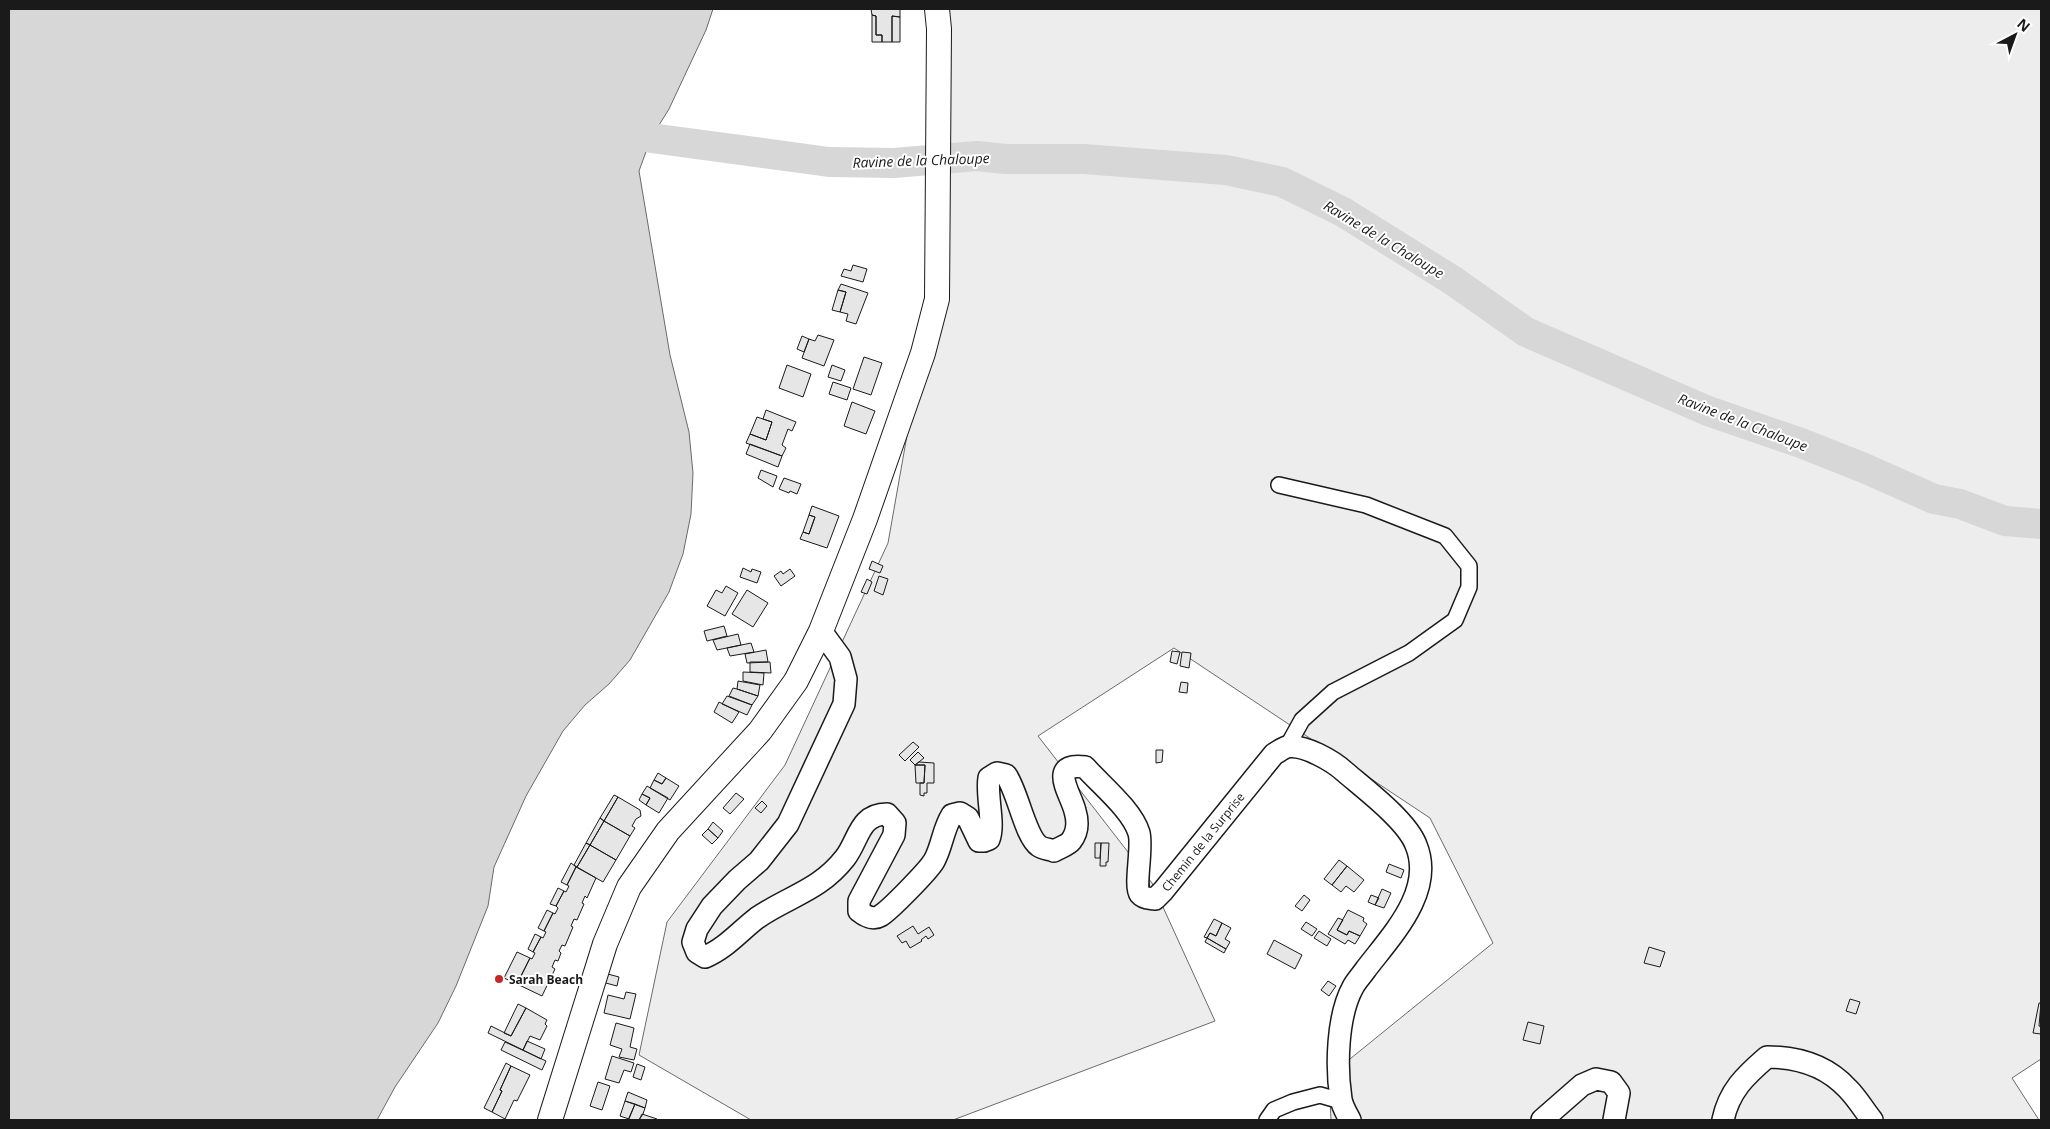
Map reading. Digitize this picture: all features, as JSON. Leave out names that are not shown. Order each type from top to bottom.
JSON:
[{"type":"main road","points":[[550,1120],[605,944],[629,887],[668,832],[760,731],[796,681],[822,631],[865,519],[925,344],[937,299],[939,197],[937,9]]},
{"type":"main road","name":"Chemin de la Surprise","points":[[822,631],[840,657],[846,679],[844,704],[788,824],[759,861],[712,906],[697,929],[693,942],[697,952],[705,957],[717,952],[759,917],[807,892],[846,857],[867,820],[876,814],[887,814],[895,823],[894,835],[859,901],[859,911],[868,918],[880,917],[925,873],[935,860],[947,822],[952,815],[960,813],[968,818],[979,841],[989,838],[991,829],[987,790],[989,778],[997,773],[1006,774],[1013,784],[1030,834],[1039,846],[1054,851],[1070,842],[1077,828],[1075,810],[1066,789],[1064,777],[1066,770],[1074,766],[1085,767],[1132,818],[1139,834],[1141,855],[1138,886],[1140,894],[1145,898],[1155,899],[1274,754],[1287,747]]},
{"type":"main road","points":[[1287,747],[1308,749],[1339,766],[1411,833],[1417,846],[1420,862],[1420,882],[1411,906],[1353,987],[1343,1016],[1339,1057],[1345,1111]]},
{"type":"main road","points":[[1723,1120],[1726,1104],[1744,1078],[1767,1057],[1789,1057],[1822,1068],[1848,1088],[1872,1120]]},
{"type":"main road","points":[[1542,1120],[1582,1085],[1596,1079],[1611,1082],[1619,1093],[1614,1120]]},
{"type":"street","points":[[1279,485],[1366,505],[1445,536],[1469,566],[1469,587],[1455,620],[1408,653],[1333,692],[1302,720],[1287,747]]},
{"type":"street","points":[[1267,1120],[1274,1110],[1293,1102],[1320,1095],[1345,1111]]},
{"type":"shaded area","points":[[9,9],[713,9],[706,30],[669,109],[651,138],[639,171],[670,355],[689,432],[693,473],[691,514],[683,554],[669,592],[630,660],[609,684],[585,705],[563,731],[526,796],[494,867],[488,906],[456,986],[438,1023],[395,1087],[377,1120],[9,1120]]},
{"type":"shaded area","points":[[946,9],[2041,9],[2041,1059],[2012,1078],[2039,1120],[1331,1120],[1329,1076],[1493,943],[1430,818],[1174,648],[1038,736],[1152,883],[1215,1021],[953,1120],[751,1120],[639,1055],[667,922],[785,765],[888,543],[932,294]]},
{"type":"building","points":[[871,9],[900,9],[900,17],[892,16],[892,42],[882,42],[882,35],[876,35],[876,16],[872,15]]},
{"type":"building","points":[[872,15],[876,16],[876,35],[882,35],[882,42],[872,42]]},
{"type":"building","points":[[892,16],[900,17],[900,42],[892,42]]},
{"type":"building","points":[[853,265],[867,269],[863,282],[841,276],[844,269],[851,271]]},
{"type":"building","points":[[841,284],[868,293],[856,324],[846,321],[848,314],[840,312],[846,292],[838,290]]},
{"type":"building","points":[[838,290],[846,292],[840,312],[832,310]]},
{"type":"building","points":[[818,335],[834,340],[824,366],[802,358],[809,339],[815,341]]},
{"type":"building","points":[[802,336],[809,339],[804,352],[797,349]]},
{"type":"building","points":[[864,357],[882,363],[871,395],[853,389]]},
{"type":"building","points":[[787,365],[811,374],[803,397],[779,388]]},
{"type":"building","points":[[832,365],[845,370],[841,381],[828,377]]},
{"type":"building","points":[[833,382],[851,388],[847,400],[829,394]]},
{"type":"building","points":[[852,402],[875,411],[866,434],[844,426]]},
{"type":"building","points":[[766,410],[796,422],[792,431],[788,429],[782,445],[786,448],[782,456],[746,443],[750,434],[766,440],[772,422],[763,419]]},
{"type":"building","points":[[757,417],[772,422],[766,440],[750,434]]},
{"type":"building","points":[[750,444],[782,456],[778,467],[746,454]]},
{"type":"building","points":[[761,470],[777,476],[773,487],[758,478]]},
{"type":"building","points":[[784,478],[801,484],[797,494],[779,489]]},
{"type":"building","points":[[812,506],[839,516],[827,548],[800,539],[803,532],[809,534],[815,517],[809,515]]},
{"type":"building","points":[[809,515],[815,517],[809,534],[803,532]]},
{"type":"building","points":[[872,561],[883,566],[880,573],[869,569]]},
{"type":"building","points":[[743,568],[751,572],[752,569],[761,572],[757,583],[740,577]]},
{"type":"building","points":[[790,569],[795,576],[781,586],[774,576],[781,571],[783,574]]},
{"type":"building","points":[[879,576],[888,579],[883,595],[874,591]]},
{"type":"building","points":[[867,579],[872,582],[867,594],[861,592]]},
{"type":"building","points":[[726,586],[738,593],[725,616],[707,606],[716,590],[722,593]]},
{"type":"building","points":[[747,590],[768,603],[753,627],[732,614]]},
{"type":"building","points":[[724,626],[727,636],[707,641],[704,631]]},
{"type":"building","points":[[738,634],[741,645],[717,650],[713,640]]},
{"type":"building","points":[[751,643],[754,652],[730,656],[727,648]]},
{"type":"building","points":[[766,650],[768,662],[747,663],[745,654]]},
{"type":"building","points":[[1172,651],[1180,652],[1177,664],[1170,662]]},
{"type":"building","points":[[1182,652],[1191,653],[1189,668],[1180,666]]},
{"type":"building","points":[[750,662],[770,662],[771,673],[750,672]]},
{"type":"building","points":[[743,672],[764,673],[763,685],[743,681]]},
{"type":"building","points":[[738,681],[760,685],[758,696],[737,689]]},
{"type":"building","points":[[1181,682],[1188,683],[1187,693],[1179,692]]},
{"type":"building","points":[[733,688],[758,696],[752,705],[729,696]]},
{"type":"building","points":[[727,696],[752,705],[747,715],[722,704]]},
{"type":"building","points":[[719,702],[739,712],[732,723],[714,712]]},
{"type":"building","points":[[913,742],[919,747],[905,761],[899,755]]},
{"type":"building","points":[[1156,750],[1163,750],[1162,762],[1156,763]]},
{"type":"building","points":[[918,752],[924,758],[915,765],[910,760]]},
{"type":"building","points":[[919,762],[934,763],[934,783],[927,783],[927,793],[924,793],[924,796],[920,795],[920,783],[924,783],[925,765],[915,765]]},
{"type":"building","points":[[915,765],[925,765],[924,783],[916,783]]},
{"type":"building","points":[[658,773],[666,778],[662,784],[654,780]]},
{"type":"building","points":[[666,778],[679,786],[670,800],[650,788],[654,780],[662,784]]},
{"type":"building","points":[[647,786],[668,798],[659,813],[646,805],[650,798],[642,794]]},
{"type":"building","points":[[736,793],[744,799],[730,814],[723,808]]},
{"type":"building","points":[[642,794],[650,798],[646,805],[639,800]]},
{"type":"building","points":[[614,795],[618,797],[604,821],[600,818]]},
{"type":"building","points":[[618,797],[640,810],[641,816],[636,819],[632,826],[635,828],[630,836],[604,821]]},
{"type":"building","points":[[762,801],[767,806],[761,813],[755,808]]},
{"type":"building","points":[[600,818],[604,821],[590,845],[586,843]]},
{"type":"building","points":[[604,821],[630,836],[616,860],[590,845]]},
{"type":"building","points":[[713,822],[723,831],[718,838],[708,829]]},
{"type":"building","points":[[708,829],[718,838],[712,844],[702,835]]},
{"type":"building","points":[[586,843],[590,845],[577,867],[574,865]]},
{"type":"building","points":[[1095,843],[1101,843],[1100,858],[1095,858]]},
{"type":"building","points":[[1101,843],[1109,843],[1106,866],[1100,866]]},
{"type":"building","points":[[590,845],[616,860],[603,882],[577,867]]},
{"type":"building","points":[[1339,860],[1347,866],[1332,885],[1324,879]]},
{"type":"building","points":[[571,863],[576,867],[567,885],[561,882]]},
{"type":"building","points":[[1389,864],[1404,870],[1401,878],[1386,872]]},
{"type":"building","points":[[1347,866],[1364,880],[1354,892],[1346,886],[1341,892],[1332,885]]},
{"type":"building","points":[[576,867],[596,878],[587,898],[585,896],[582,903],[584,904],[577,920],[574,919],[571,926],[573,927],[565,946],[562,945],[559,951],[561,953],[558,961],[555,960],[552,967],[555,969],[542,996],[517,984],[530,958],[532,959],[535,953],[533,952],[541,937],[543,938],[546,932],[544,931],[553,913],[555,914],[558,908],[556,906],[564,891],[566,892],[569,886],[567,885]]},
{"type":"building","points":[[558,888],[564,891],[556,906],[550,904]]},
{"type":"building","points":[[1382,889],[1391,893],[1384,908],[1375,905]]},
{"type":"building","points":[[1304,895],[1310,900],[1302,911],[1295,906]]},
{"type":"building","points":[[1371,895],[1379,898],[1375,905],[1368,902]]},
{"type":"building","points":[[547,910],[553,913],[544,931],[538,928]]},
{"type":"building","points":[[1348,910],[1364,918],[1363,921],[1367,924],[1360,936],[1349,931],[1347,935],[1337,930]]},
{"type":"building","points":[[1338,918],[1343,920],[1337,930],[1347,935],[1349,931],[1360,936],[1355,944],[1348,940],[1345,944],[1328,934]]},
{"type":"building","points":[[1214,919],[1222,923],[1216,936],[1210,933],[1207,938],[1204,937]]},
{"type":"building","points":[[1306,922],[1317,929],[1312,936],[1301,929]]},
{"type":"building","points":[[1222,923],[1231,928],[1225,939],[1230,942],[1226,949],[1207,938],[1210,933],[1216,936]]},
{"type":"building","points":[[913,926],[918,934],[929,927],[934,935],[928,939],[926,936],[922,941],[910,948],[906,941],[902,943],[897,936]]},
{"type":"building","points":[[1319,931],[1331,939],[1327,946],[1314,938]]},
{"type":"building","points":[[535,934],[541,937],[533,952],[528,949]]},
{"type":"building","points":[[1207,938],[1226,949],[1224,953],[1205,942]]},
{"type":"building","points":[[1274,940],[1302,955],[1295,969],[1267,954]]},
{"type":"building","points":[[1649,947],[1665,952],[1660,967],[1644,963]]},
{"type":"building","points":[[517,952],[530,958],[517,984],[504,978]]},
{"type":"building","points":[[604,973],[619,977],[617,986],[602,982]]},
{"type":"building","points":[[1328,981],[1336,986],[1329,996],[1321,990]]},
{"type":"building","points":[[626,992],[636,994],[630,1019],[604,1013],[608,995],[624,999]]},
{"type":"building","points":[[1850,999],[1860,1002],[1856,1014],[1846,1011]]},
{"type":"building","points":[[2039,1003],[2041,1003],[2039,1026],[2041,1027],[2041,1034],[2033,1033]]},
{"type":"building","points":[[518,1004],[526,1008],[511,1036],[504,1033]]},
{"type":"building","points":[[526,1008],[547,1020],[545,1024],[547,1026],[540,1040],[530,1036],[523,1050],[488,1033],[491,1026],[511,1036]]},
{"type":"building","points":[[1528,1022],[1544,1026],[1540,1044],[1523,1040]]},
{"type":"building","points":[[616,1023],[634,1028],[630,1047],[637,1049],[634,1060],[619,1057],[622,1049],[610,1045]]},
{"type":"building","points":[[527,1041],[545,1049],[541,1059],[523,1050]]},
{"type":"building","points":[[505,1042],[546,1061],[542,1070],[501,1050]]},
{"type":"building","points":[[612,1056],[634,1063],[631,1072],[624,1070],[619,1083],[605,1079]]},
{"type":"building","points":[[506,1063],[511,1066],[492,1112],[484,1108]]},
{"type":"building","points":[[637,1064],[645,1067],[641,1080],[633,1077]]},
{"type":"building","points":[[511,1066],[530,1075],[517,1101],[514,1100],[505,1119],[492,1112]]},
{"type":"building","points":[[598,1082],[610,1086],[602,1110],[590,1106]]},
{"type":"building","points":[[628,1092],[647,1100],[645,1108],[625,1101]]},
{"type":"building","points":[[625,1101],[635,1104],[629,1119],[620,1116]]},
{"type":"building","points":[[635,1104],[645,1108],[643,1114],[639,1120],[628,1120]]},
{"type":"building","points":[[642,1114],[657,1119],[639,1120]]},
{"type":"waterway","name":"Ravine de la Chaloupe","points":[[651,138],[829,162],[894,163],[977,156],[1005,159],[1084,159],[1226,170],[1282,182],[1343,212],[1452,280],[1526,332],[1708,411],[1801,443],[1934,499],[1960,504],[2005,521],[2041,524]]},
{"type":"place","name":"Sarah Beach","points":[[499,979]]}]
